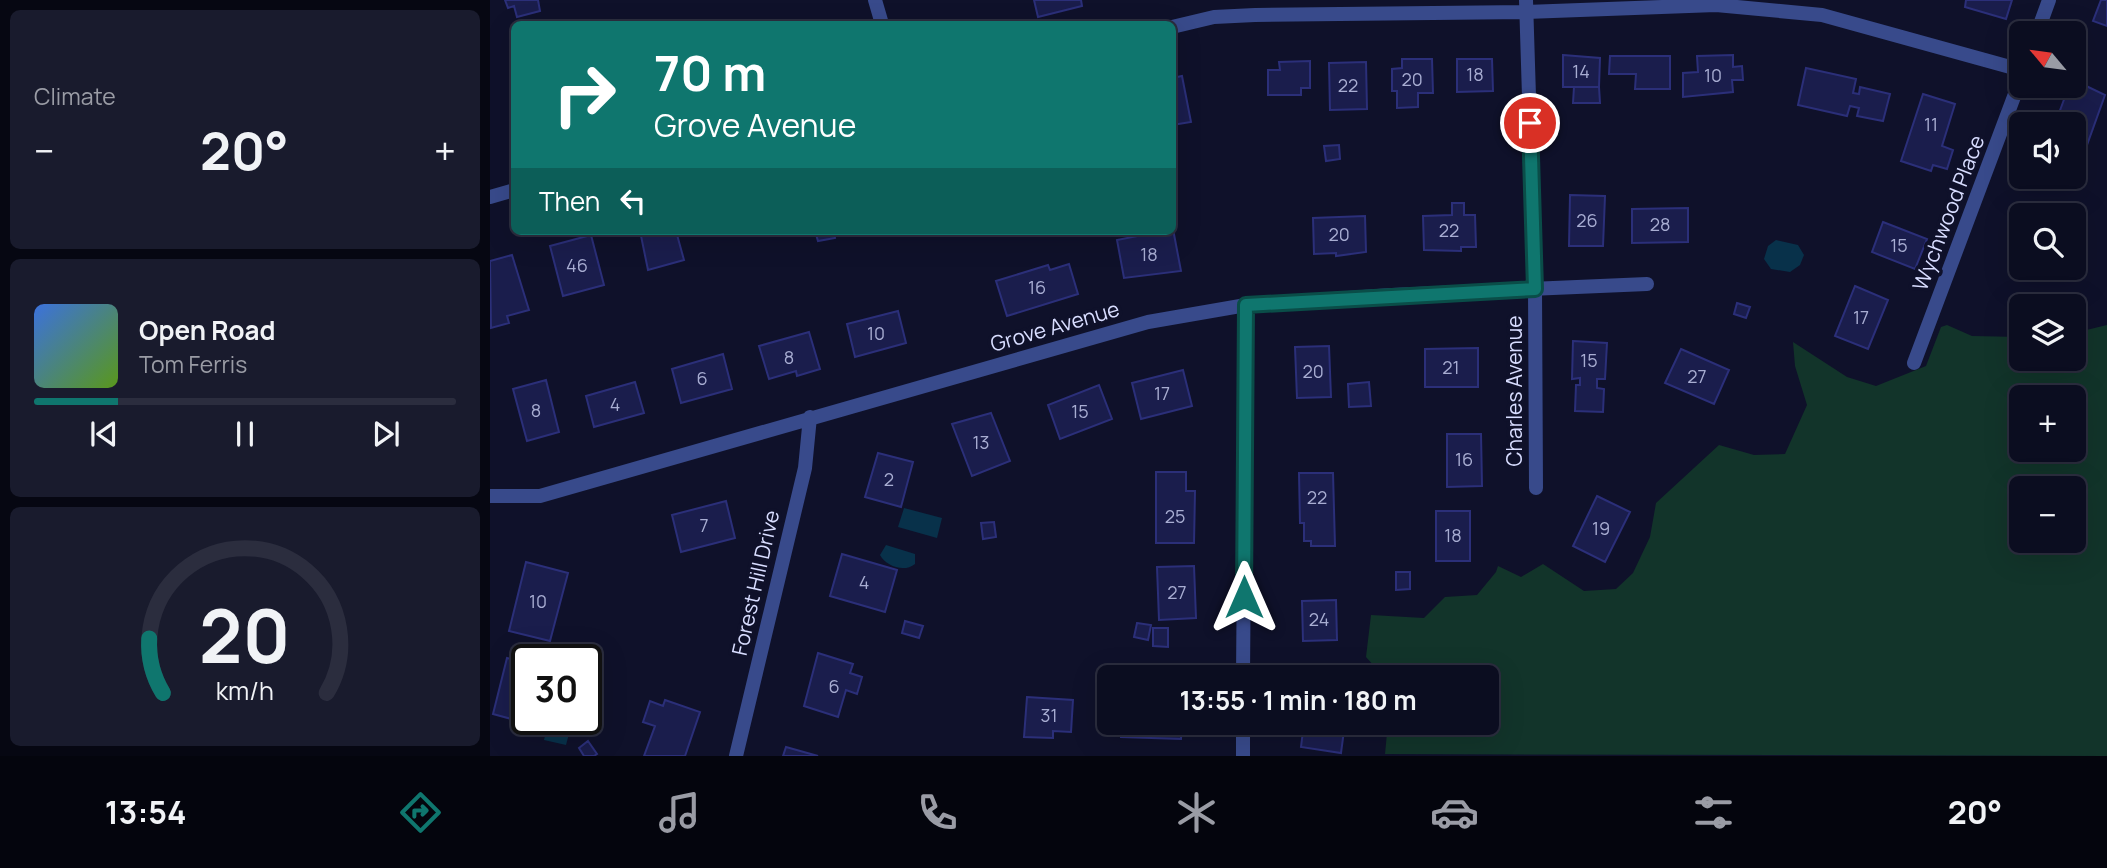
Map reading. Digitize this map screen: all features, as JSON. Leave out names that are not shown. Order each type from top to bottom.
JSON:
[{"type":"street","points":[[876,0],[881,21]]},
{"type":"street","points":[[2041,21],[2049,0]]},
{"type":"street","points":[[1176,26],[1214,17],[1255,15],[1526,6],[1716,5],[1822,15],[2009,67]]},
{"type":"street","name":"Charles Avenue","points":[[1526,6],[1535,289],[1536,488]]},
{"type":"street","name":"Wychwood Place","points":[[1914,363],[2013,98]]},
{"type":"street","points":[[490,197],[511,192]]},
{"type":"street","name":"Grove Avenue","points":[[490,496],[540,496],[1148,322],[1246,305],[1647,284]]},
{"type":"street","points":[[1243,665],[1246,305]]},
{"type":"street","name":"Forest Hill Drive","points":[[736,756],[804,468],[810,418]]},
{"type":"street","points":[[1243,735],[1243,756]]},
{"type":"green space","points":[[1947,325],[1972,336],[2009,337],[2009,371],[2086,371],[2086,330],[2107,325],[2107,756],[1385,754],[1387,735],[1499,735],[1499,665],[1373,665],[1366,657],[1371,615],[1424,618],[1445,597],[1477,595],[1498,566],[1521,577],[1543,564],[1584,591],[1616,589],[1633,573],[1650,537],[1656,503],[1719,445],[1754,455],[1785,454],[1807,405],[1795,366],[1793,342],[1847,377],[1876,386],[1926,366],[1941,327]]},
{"type":"water","points":[[1776,240],[1798,245],[1804,255],[1800,265],[1790,272],[1771,269],[1764,259],[1768,246]]},
{"type":"water","points":[[904,508],[942,518],[937,538],[898,527]]},
{"type":"water","points":[[886,545],[915,554],[915,564],[901,568],[886,562],[880,555]]},
{"type":"water","points":[[545,735],[569,735],[566,745],[544,740]]},
{"type":"building","points":[[505,0],[538,0],[540,11],[517,17],[514,6],[508,8]]},
{"type":"building","points":[[1034,0],[1081,0],[1082,6],[1038,17]]},
{"type":"building","points":[[1966,0],[2012,0],[2006,19],[1965,7]]},
{"type":"building","points":[[2101,0],[2107,0],[2107,26],[2093,21]]},
{"type":"building","points":[[1563,55],[1600,58],[1599,87],[1563,87]]},
{"type":"building","points":[[1733,55],[1733,67],[1742,66],[1743,80],[1732,80],[1733,92],[1683,97],[1683,73],[1698,72],[1697,56]]},
{"type":"building","points":[[1610,56],[1670,56],[1670,89],[1635,89],[1636,74],[1609,74]]},
{"type":"building","points":[[1402,59],[1432,59],[1433,93],[1418,93],[1418,107],[1397,108],[1397,91],[1392,91],[1392,69],[1402,68]]},
{"type":"building","points":[[1457,59],[1492,59],[1493,91],[1457,92]]},
{"type":"building","points":[[1310,61],[1310,88],[1301,88],[1301,95],[1268,95],[1268,70],[1280,70],[1279,62]]},
{"type":"building","points":[[1366,62],[1367,109],[1330,110],[1329,63]]},
{"type":"building","points":[[1806,68],[1856,79],[1853,93],[1859,94],[1860,87],[1890,94],[1883,121],[1857,116],[1859,108],[1850,106],[1847,116],[1798,105]]},
{"type":"building","points":[[1182,76],[1191,122],[1176,124],[1176,77]]},
{"type":"building","points":[[2086,86],[2105,95],[2087,145],[2086,112],[2059,112],[2065,98],[2086,98]]},
{"type":"building","points":[[1574,87],[1599,87],[1600,103],[1573,103]]},
{"type":"building","points":[[1923,94],[1955,104],[1942,146],[1953,150],[1947,169],[1933,165],[1931,171],[1901,161]]},
{"type":"building","points":[[1339,145],[1340,159],[1326,161],[1324,146]]},
{"type":"building","points":[[1570,195],[1605,196],[1603,246],[1569,246]]},
{"type":"building","points":[[1452,203],[1464,203],[1464,215],[1475,215],[1476,247],[1461,247],[1461,251],[1424,250],[1423,216],[1452,215]]},
{"type":"building","points":[[1688,208],[1688,242],[1632,243],[1632,209]]},
{"type":"building","points":[[1365,216],[1366,252],[1336,256],[1336,253],[1314,254],[1313,218]]},
{"type":"building","points":[[1883,222],[1927,239],[1915,269],[1872,252]]},
{"type":"building","points":[[591,235],[604,285],[563,296],[550,246]]},
{"type":"building","points":[[641,235],[677,235],[684,260],[648,270]]},
{"type":"building","points":[[816,235],[835,235],[835,238],[818,241]]},
{"type":"building","points":[[1142,235],[1174,235],[1181,271],[1124,278],[1117,240]]},
{"type":"building","points":[[512,255],[529,310],[507,316],[509,323],[491,328],[490,261]]},
{"type":"building","points":[[1069,264],[1078,294],[1007,316],[996,281],[1048,265],[1050,270]]},
{"type":"building","points":[[1855,286],[1888,300],[1868,349],[1835,336]]},
{"type":"building","points":[[1737,303],[1750,307],[1746,318],[1734,314]]},
{"type":"building","points":[[898,311],[906,343],[855,357],[847,324]]},
{"type":"building","points":[[809,332],[820,369],[797,376],[796,371],[769,379],[759,346]]},
{"type":"building","points":[[1573,341],[1607,343],[1605,379],[1597,379],[1597,388],[1604,389],[1603,412],[1575,411],[1576,385],[1580,385],[1580,378],[1572,379]]},
{"type":"building","points":[[1329,346],[1331,397],[1297,398],[1295,347]]},
{"type":"building","points":[[1478,348],[1478,387],[1425,387],[1425,349]]},
{"type":"building","points":[[1681,349],[1729,370],[1714,404],[1665,383]]},
{"type":"building","points":[[723,354],[732,389],[681,403],[672,369]]},
{"type":"building","points":[[1183,370],[1192,406],[1141,419],[1132,383]]},
{"type":"building","points":[[546,380],[559,432],[527,441],[513,389]]},
{"type":"building","points":[[635,382],[644,413],[594,427],[586,396]]},
{"type":"building","points":[[1369,382],[1371,406],[1349,407],[1348,384]]},
{"type":"building","points":[[1099,385],[1112,419],[1060,439],[1048,405]]},
{"type":"building","points":[[991,413],[1010,461],[972,476],[952,424]]},
{"type":"building","points":[[1447,434],[1481,434],[1482,486],[1447,487]]},
{"type":"building","points":[[878,453],[913,462],[901,507],[865,497]]},
{"type":"building","points":[[1156,472],[1186,472],[1186,491],[1195,491],[1194,543],[1156,543]]},
{"type":"building","points":[[1299,473],[1333,473],[1335,546],[1311,546],[1311,541],[1304,541],[1304,523],[1300,523]]},
{"type":"building","points":[[1597,496],[1630,512],[1605,562],[1573,546]]},
{"type":"building","points":[[726,501],[735,538],[681,552],[672,515]]},
{"type":"building","points":[[1436,511],[1470,511],[1470,561],[1436,561]]},
{"type":"building","points":[[994,522],[996,537],[983,539],[981,523]]},
{"type":"building","points":[[842,554],[897,570],[885,612],[830,596]]},
{"type":"building","points":[[526,562],[568,573],[550,641],[509,631]]},
{"type":"building","points":[[1194,566],[1196,618],[1159,620],[1157,567]]},
{"type":"building","points":[[1396,572],[1410,572],[1410,589],[1396,590]]},
{"type":"building","points":[[1336,600],[1337,640],[1303,641],[1302,601]]},
{"type":"building","points":[[905,621],[923,626],[919,638],[902,633]]},
{"type":"building","points":[[1137,623],[1151,625],[1148,640],[1134,637]]},
{"type":"building","points":[[1153,628],[1168,628],[1168,647],[1153,646]]},
{"type":"building","points":[[818,653],[853,664],[850,673],[862,677],[857,694],[846,690],[838,717],[804,706]]},
{"type":"building","points":[[507,658],[511,659],[511,719],[493,714]]},
{"type":"building","points":[[1027,697],[1073,700],[1071,732],[1053,731],[1053,738],[1024,737]]},
{"type":"building","points":[[665,700],[700,712],[685,756],[644,756],[655,726],[643,722],[650,701],[663,706]]},
{"type":"building","points":[[1121,735],[1181,735],[1181,739]]},
{"type":"building","points":[[1302,735],[1343,735],[1341,753],[1301,747]]},
{"type":"building","points":[[588,741],[597,754],[594,756],[584,756],[579,748]]},
{"type":"building","points":[[786,747],[818,756],[783,756]]},
{"type":"route","points":[[1244,597],[1246,305],[1535,289],[1530,123]]}]
